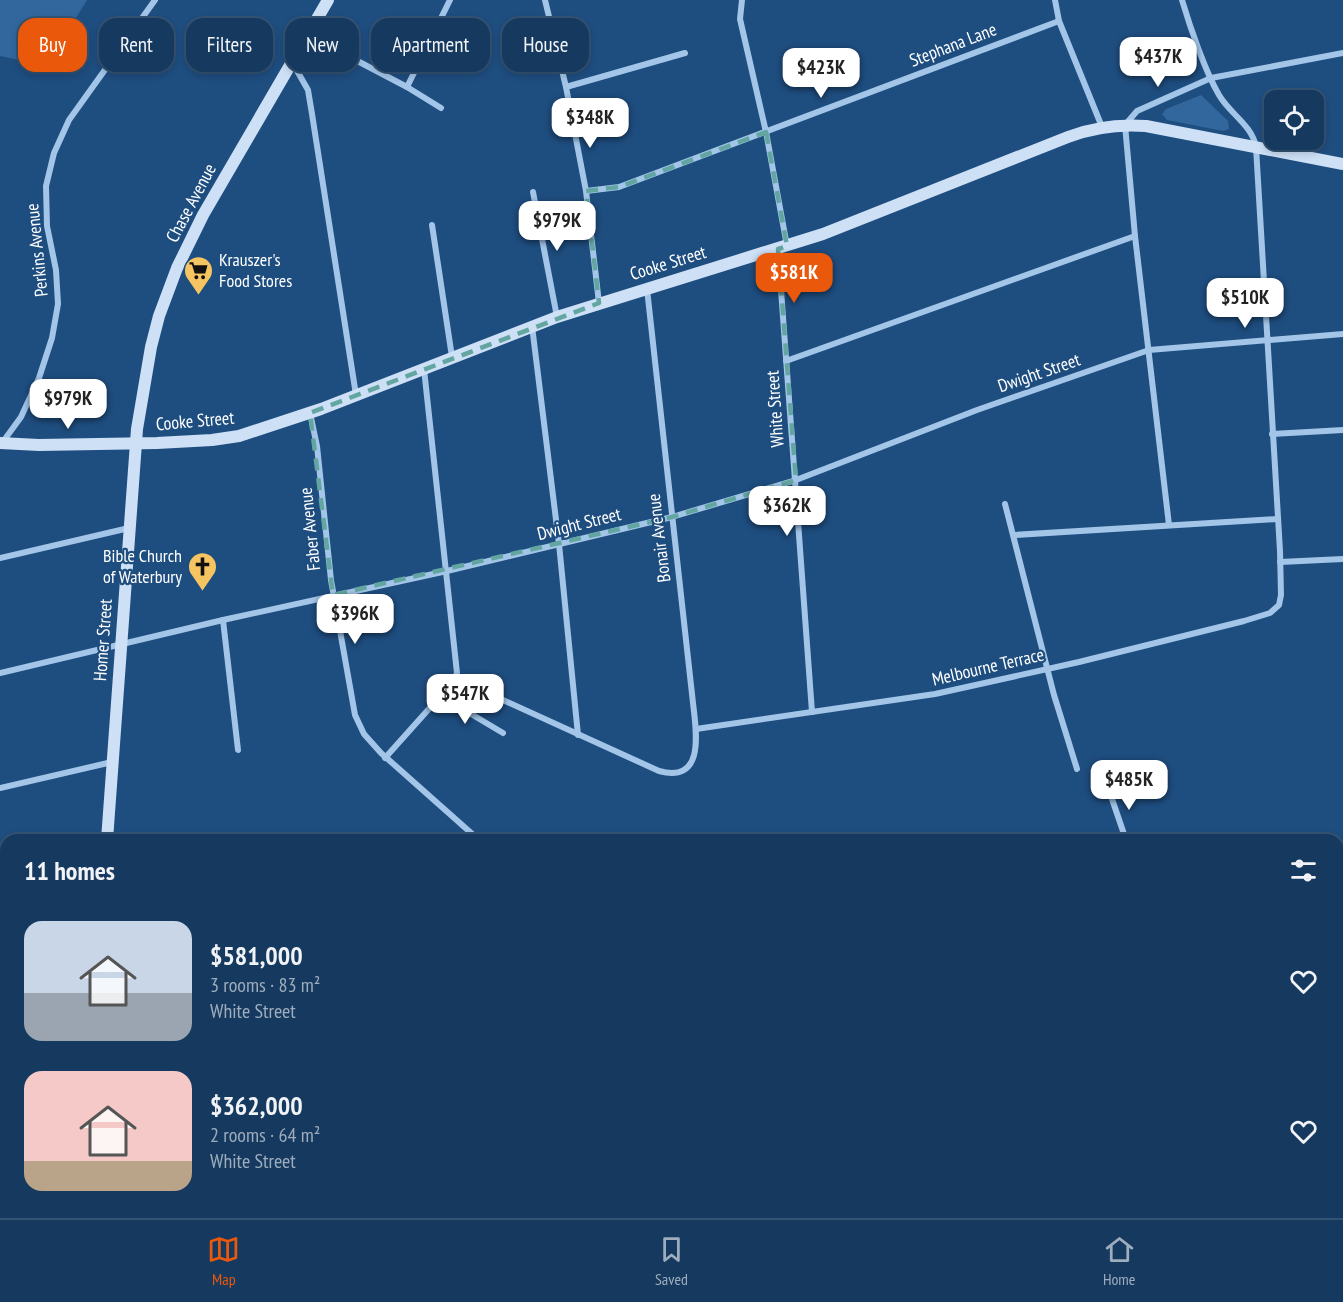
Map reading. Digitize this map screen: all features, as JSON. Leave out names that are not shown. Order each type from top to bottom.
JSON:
[{"type":"main road","name":"Chase Avenue","points":[[316,18],[327,0]]},
{"type":"main road","name":"Chase Avenue","points":[[136,443],[139,410],[151,347],[171,283],[203,216],[285,72]]},
{"type":"main road","name":"Cooke Street","points":[[1,443],[39,445],[221,440],[253,432],[310,413],[557,316],[842,227],[1068,137],[1102,127],[1125,125],[1158,128],[1343,164]]},
{"type":"main road","name":"Homer Street","points":[[107,834],[136,443]]},
{"type":"street","name":"Perkins Avenue","points":[[1,443],[21,417],[39,378],[52,338],[58,304],[56,270],[47,226],[46,186],[54,153],[69,120],[155,0]]},
{"type":"street","points":[[408,87],[450,0]]},
{"type":"street","points":[[545,0],[566,87],[586,191],[599,303]]},
{"type":"street","name":"White Street","points":[[742,0],[740,19],[766,132],[782,247],[786,361],[812,712]]},
{"type":"street","points":[[1054,0],[1059,21],[1102,127]]},
{"type":"street","points":[[1182,0],[1211,78],[1223,100],[1252,134],[1256,147],[1281,562],[1343,559]]},
{"type":"street","name":"Stephana Lane","points":[[586,191],[619,187],[1059,21]]},
{"type":"street","points":[[566,87],[685,52]]},
{"type":"street","points":[[1169,525],[1125,125],[1137,111],[1211,78],[1343,53]]},
{"type":"street","points":[[359,61],[408,87],[441,108]]},
{"type":"street","points":[[297,72],[308,90],[356,395]]},
{"type":"street","points":[[533,192],[557,316]]},
{"type":"street","points":[[432,225],[452,357]]},
{"type":"street","points":[[786,361],[1136,236]]},
{"type":"street","name":"Bonair Avenue","points":[[578,735],[659,771],[675,773],[685,770],[691,764],[696,746],[696,729],[646,289]]},
{"type":"street","points":[[532,326],[559,544],[578,735]]},
{"type":"street","name":"Dwight Street","points":[[0,673],[672,517],[795,480],[977,410],[1149,350],[1343,334]]},
{"type":"street","points":[[386,758],[456,676],[447,571],[423,369]]},
{"type":"street","name":"Faber Avenue","points":[[310,413],[317,446],[333,595],[355,715],[364,734],[386,758],[472,834]]},
{"type":"street","points":[[1272,434],[1343,430]]},
{"type":"street","points":[[1005,504],[1077,769]]},
{"type":"street","points":[[1014,535],[1278,519]]},
{"type":"street","points":[[0,558],[130,528]]},
{"type":"street","name":"Melbourne Terrace","points":[[696,729],[935,694],[1224,627],[1266,614],[1279,605],[1281,562]]},
{"type":"street","points":[[222,620],[238,750]]},
{"type":"street","points":[[456,676],[578,735]]},
{"type":"street","points":[[443,694],[456,705],[503,733]]},
{"type":"street","points":[[0,788],[112,762]]},
{"type":"street","points":[[1110,785],[1112,799],[1124,834]]},
{"type":"highlighted area","points":[[766,132],[787,246],[778,249],[796,480],[672,517],[333,595],[310,413],[599,303],[586,191],[619,187]]},
{"type":"shaded area","points":[[0,0],[87,0],[76,18],[18,18],[18,60],[0,56]]},
{"type":"shaded area","points":[[1201,95],[1228,121],[1229,129],[1223,131],[1167,120],[1162,114],[1166,109]]},
{"type":"place","name":"Krauszer's Food Stores","points":[[198,296]]},
{"type":"place","name":"Bible Church of Waterbury","points":[[203,592]]}]
